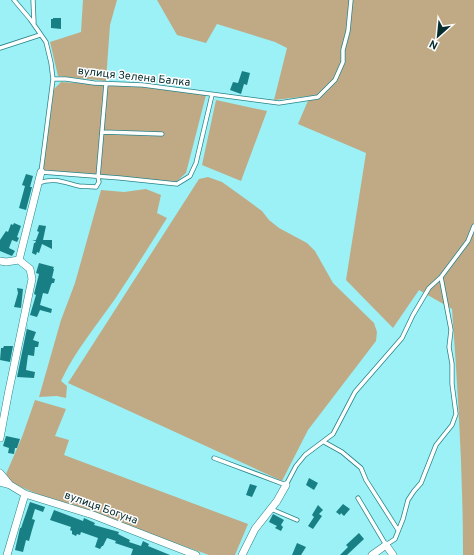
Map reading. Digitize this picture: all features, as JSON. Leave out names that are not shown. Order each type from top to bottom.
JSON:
[{"type":"street","points":[[19,260],[41,172]]},
{"type":"street","points":[[0,261],[6,262],[19,260],[30,269],[32,279],[0,438]]},
{"type":"street","points":[[0,473],[10,485]]},
{"type":"street","name":"вулиця Богуна","points":[[0,482],[10,485],[25,494],[93,515],[196,555]]},
{"type":"street","points":[[242,555],[256,529],[277,501],[286,485]]},
{"type":"street","points":[[8,555],[25,494]]},
{"type":"street","points":[[372,555],[386,545],[393,555]]},
{"type":"lane","points":[[14,0],[34,24],[46,42],[51,62],[53,79],[41,172],[177,184],[190,176],[196,164],[212,95]]},
{"type":"lane","points":[[33,0],[34,24]]},
{"type":"lane","name":"вулиця Зелена Балка","points":[[53,79],[66,79],[106,84],[143,85],[279,103],[318,97],[335,80],[343,62],[343,50],[348,31],[351,0]]},
{"type":"lane","points":[[0,48],[40,35]]},
{"type":"lane","points":[[39,183],[46,180],[54,180],[80,186],[96,187],[99,182],[98,177],[106,84]]},
{"type":"lane","points":[[103,132],[162,134]]},
{"type":"lane","points":[[214,458],[286,485],[296,466],[305,455],[333,434],[355,392],[402,338],[413,314],[429,288],[440,277],[468,241],[474,226]]},
{"type":"lane","points":[[358,498],[386,545],[395,539],[403,519],[408,500],[421,483],[436,445],[452,425],[456,414],[449,346],[451,330],[440,277]]},
{"type":"lane","points":[[324,442],[342,452],[362,468],[366,480],[398,530]]},
{"type":"lane","points":[[271,509],[297,520]]},
{"type":"shaded area","points":[[83,0],[117,0],[110,25],[106,81],[58,76],[50,42],[81,32]]},
{"type":"shaded area","points":[[157,0],[474,0],[474,555],[463,555],[460,432],[452,309],[419,290],[393,328],[346,280],[366,153],[298,124],[310,96],[274,100],[287,48],[275,42],[217,24],[206,43],[177,35]]},
{"type":"shaded area","points":[[61,82],[143,87],[206,95],[186,173],[176,182],[43,171],[54,89]]},
{"type":"shaded area","points":[[216,100],[267,111],[241,181],[202,165]]},
{"type":"shaded area","points":[[208,177],[222,182],[262,211],[269,220],[279,228],[307,243],[315,251],[333,283],[374,323],[377,332],[376,341],[308,430],[282,481],[68,383],[199,179]]},
{"type":"shaded area","points":[[146,189],[161,195],[157,213],[167,218],[122,289],[79,349],[67,370],[61,381],[67,386],[66,398],[57,396],[39,397],[61,320],[75,283],[101,190],[124,192]]},
{"type":"shaded area","points":[[35,400],[66,409],[55,436],[69,440],[64,455],[248,524],[235,555],[209,555],[37,494],[12,483],[6,474],[22,437]]},
{"type":"building","points":[[61,18],[61,29],[51,28],[51,19]]},
{"type":"building","points":[[242,71],[250,73],[247,85],[244,84],[241,94],[230,90],[233,82],[238,83]]},
{"type":"building","points":[[26,174],[33,176],[30,187],[32,187],[26,210],[19,208],[25,186],[22,185]]},
{"type":"building","points":[[14,223],[21,226],[17,237],[19,238],[17,242],[12,240],[9,248],[15,251],[12,256],[0,251],[0,240],[6,231],[8,232],[11,224],[13,225]]},
{"type":"building","points":[[39,225],[46,226],[43,240],[52,240],[52,249],[42,244],[39,253],[37,252],[36,255],[32,253],[34,243],[36,241],[32,240],[36,240],[39,232],[37,231]]},
{"type":"building","points":[[39,263],[54,267],[52,278],[55,279],[48,294],[43,293],[40,305],[52,309],[51,313],[40,310],[37,317],[30,315],[36,295],[34,294],[39,274],[36,273]]},
{"type":"building","points":[[17,288],[23,289],[21,308],[14,307],[18,293]]},
{"type":"building","points":[[28,323],[27,329],[36,332],[33,340],[39,342],[38,347],[35,347],[34,356],[28,355],[26,370],[35,372],[34,378],[17,377]]},
{"type":"building","points":[[4,346],[13,346],[10,362],[0,360],[1,348]]},
{"type":"building","points":[[6,436],[20,439],[17,448],[15,448],[14,454],[8,453],[9,448],[3,446]]},
{"type":"building","points":[[309,478],[318,483],[314,490],[306,485]]},
{"type":"building","points":[[250,484],[257,486],[252,497],[246,495]]},
{"type":"building","points":[[30,502],[45,507],[43,512],[35,509],[32,519],[35,520],[29,541],[26,540],[23,552],[15,550],[20,528]]},
{"type":"building","points":[[343,504],[350,509],[344,516],[341,513],[340,515],[336,512]]},
{"type":"building","points":[[318,505],[323,510],[319,514],[322,516],[313,529],[308,526],[314,517],[312,515]]},
{"type":"building","points":[[54,510],[83,521],[84,518],[95,523],[94,525],[119,532],[118,534],[130,540],[129,542],[141,546],[143,541],[149,544],[148,546],[170,555],[131,555],[133,549],[115,543],[116,541],[107,538],[100,549],[95,547],[98,538],[81,532],[80,535],[77,534],[76,536],[72,534],[72,531],[70,530],[71,527],[50,520]]},
{"type":"building","points":[[273,514],[284,520],[281,525],[283,527],[281,531],[275,528],[277,526],[269,522]]},
{"type":"building","points":[[359,533],[364,539],[347,555],[340,555],[348,547],[346,545]]},
{"type":"building","points":[[297,543],[306,547],[301,555],[292,555]]}]
